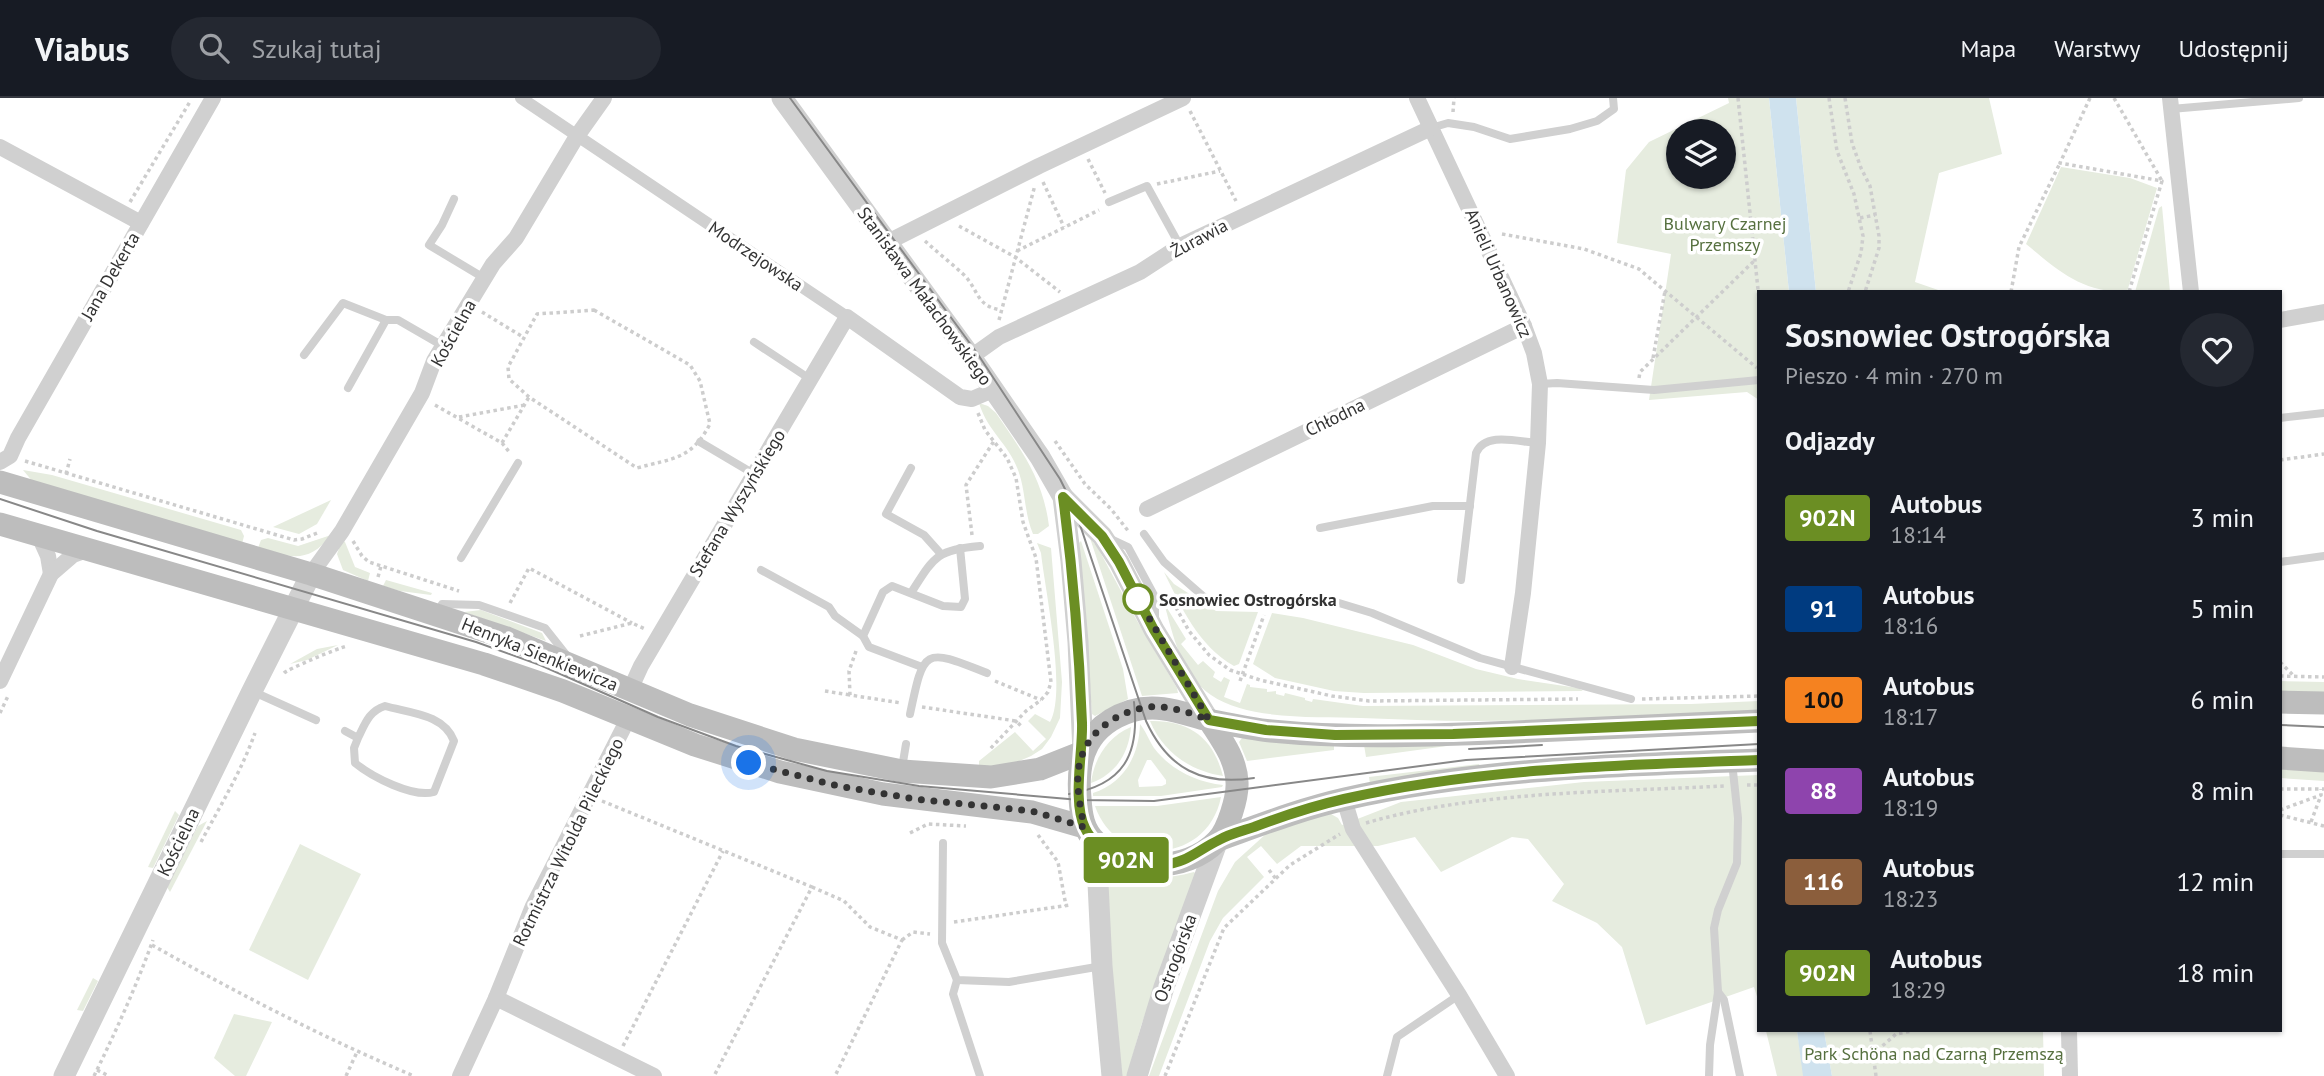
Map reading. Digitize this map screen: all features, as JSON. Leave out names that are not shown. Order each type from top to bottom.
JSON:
[{"type":"main road","name":"Henryka Sienkiewicza","points":[[0,482],[311,574],[440,609],[690,715],[764,741],[830,758],[902,771],[978,777],[1011,776],[1040,769],[1083,752]]},
{"type":"main road","name":"Henryka Sienkiewicza","points":[[0,524],[519,675],[717,753],[809,780],[883,794],[1032,811],[1090,835]]},
{"type":"main road","points":[[2282,702],[2324,703]]},
{"type":"main road","points":[[1757,721],[1453,734],[1335,735],[1266,730],[1209,720],[1159,707],[1130,712],[1102,727],[1083,752],[1079,784],[1090,835],[1125,860],[1159,865],[1190,858],[1218,840],[1294,813],[1344,799],[1427,783],[1479,776],[1757,760]]},
{"type":"main road","points":[[1209,720],[1230,754],[1237,781],[1234,802],[1218,840]]},
{"type":"main road","points":[[2282,758],[2324,761]]},
{"type":"street","name":"Jana Dekerta","points":[[5,459],[213,98]]},
{"type":"street","name":"Modrzejowska","points":[[521,98],[847,317],[960,397],[972,399],[993,390]]},
{"type":"street","name":"Kościelna","points":[[64,1076],[260,694],[292,608],[311,574],[342,531],[422,393],[434,361],[484,278],[516,238],[577,136],[604,98]]},
{"type":"street","name":"Stanisława Małachowskiego","points":[[782,98],[971,358],[1040,457],[1063,497],[1102,536],[1119,562],[1154,630],[1209,720]]},
{"type":"street","name":"Anieli Urbanowicz","points":[[1417,98],[1524,326],[1534,353],[1540,384],[1538,443],[1512,667]]},
{"type":"street","points":[[2170,103],[2192,290]]},
{"type":"street","points":[[886,243],[1186,104]]},
{"type":"street","name":"Żurawia","points":[[971,358],[999,337],[1140,272],[1180,246],[1388,150],[1414,134],[1432,128]]},
{"type":"street","points":[[0,147],[141,223]]},
{"type":"street","points":[[2282,320],[2324,312]]},
{"type":"street","name":"Stefana Wyszyńskiego","points":[[630,690],[641,666],[847,317]]},
{"type":"street","name":"Chłodna","points":[[1147,509],[1524,326]]},
{"type":"street","points":[[5,459],[26,490]]},
{"type":"street","name":"Stanisława Małachowskiego","points":[[1063,497],[1072,561],[1083,752]]},
{"type":"street","points":[[39,536],[48,556],[51,574]]},
{"type":"street","points":[[0,681],[51,574],[72,555],[87,550]]},
{"type":"street","name":"Rotmistrza Witolda Pileckiego","points":[[460,1076],[496,998],[533,906],[628,719]]},
{"type":"street","points":[[1344,799],[1353,829],[1459,995],[1507,1076]]},
{"type":"street","points":[[1090,835],[1112,1076]]},
{"type":"street","name":"Ostrogórska","points":[[1137,1076],[1164,988],[1218,840]]},
{"type":"street","points":[[496,998],[654,1076]]},
{"type":"street","points":[[2069,1032],[2070,1076]]},
{"type":"lane","points":[[1432,128],[1448,123],[1474,127],[1510,139],[1570,129],[1597,121],[1614,109],[1613,98]]},
{"type":"lane","points":[[2170,103],[2299,98]]},
{"type":"lane","points":[[1109,202],[1147,186],[1180,246]]},
{"type":"lane","points":[[454,200],[429,245],[484,278]]},
{"type":"lane","points":[[304,355],[343,303],[386,320],[398,320],[443,346]]},
{"type":"lane","points":[[348,388],[386,320]]},
{"type":"lane","points":[[754,342],[810,379]]},
{"type":"lane","points":[[1540,384],[1638,390],[1757,380]]},
{"type":"lane","points":[[2282,418],[2324,413]]},
{"type":"lane","points":[[1461,580],[1479,446],[1490,440],[1538,443]]},
{"type":"lane","points":[[700,442],[754,474]]},
{"type":"lane","points":[[461,558],[518,463]]},
{"type":"lane","points":[[911,468],[886,514],[924,535],[941,554]]},
{"type":"lane","points":[[1320,528],[1433,506],[1470,506]]},
{"type":"lane","points":[[1144,534],[1164,562],[1204,597],[1216,601],[1339,603],[1480,658],[1631,699]]},
{"type":"lane","points":[[911,593],[935,557],[960,548],[977,546]]},
{"type":"lane","points":[[863,636],[883,592],[892,586],[943,606],[961,607],[965,599],[960,548]]},
{"type":"lane","points":[[2282,562],[2324,556]]},
{"type":"lane","points":[[761,570],[829,607],[835,616],[863,636],[870,647],[922,667]]},
{"type":"lane","points":[[910,713],[926,661],[936,656],[946,657],[987,673]]},
{"type":"lane","points":[[260,694],[316,720]]},
{"type":"lane","points":[[385,706],[440,721],[450,731],[454,741],[434,792],[428,794],[416,793],[367,773],[355,763],[354,748],[358,738],[370,716],[376,709],[385,706]]},
{"type":"lane","points":[[345,732],[358,738]]},
{"type":"lane","points":[[902,771],[905,744]]},
{"type":"lane","points":[[1709,1076],[1710,1045],[1718,992],[1714,928],[1718,910],[1737,863],[1738,818],[1732,761]]},
{"type":"lane","points":[[943,843],[942,943],[957,979],[953,994],[980,1076]]},
{"type":"lane","points":[[2282,854],[2324,854]]},
{"type":"lane","points":[[957,979],[1009,982],[1102,966]]},
{"type":"lane","points":[[1718,992],[1724,1000],[1740,1076]]},
{"type":"lane","points":[[1387,1076],[1397,1037],[1459,995]]},
{"type":"path","points":[[125,206],[129,204],[192,98]]},
{"type":"path","points":[[1738,98],[1758,290]]},
{"type":"path","points":[[1829,98],[1837,151],[1854,194],[1860,218],[1862,248],[1849,290]]},
{"type":"path","points":[[1845,98],[1852,143],[1870,186],[1879,248],[1866,290]]},
{"type":"path","points":[[2011,290],[2019,247],[2090,98]]},
{"type":"path","points":[[2114,98],[2162,181],[2130,290]]},
{"type":"path","points":[[1186,104],[1243,215]]},
{"type":"path","points":[[1016,254],[1111,204],[1088,158]]},
{"type":"path","points":[[2060,163],[2162,181]]},
{"type":"path","points":[[1147,186],[1220,171]]},
{"type":"path","points":[[1042,180],[1063,227]]},
{"type":"path","points":[[999,337],[996,331],[1035,183]]},
{"type":"path","points":[[1860,218],[1875,215]]},
{"type":"path","points":[[954,223],[1016,254],[1069,303]]},
{"type":"path","points":[[1502,234],[1584,249],[1639,269],[1757,368]]},
{"type":"path","points":[[922,239],[965,276],[989,308],[1001,310]]},
{"type":"path","points":[[1638,390],[1640,372],[1755,260]]},
{"type":"path","points":[[1653,360],[1665,291]]},
{"type":"path","points":[[594,310],[690,365],[700,381],[710,424],[700,442],[687,454],[637,468],[530,397],[509,379],[508,367],[523,337],[537,314],[594,310]]},
{"type":"path","points":[[482,312],[523,337]]},
{"type":"path","points":[[502,443],[530,397]]},
{"type":"path","points":[[429,402],[502,443],[518,463]]},
{"type":"path","points":[[457,418],[525,405]]},
{"type":"path","points":[[987,433],[1007,458],[1014,473],[1022,518],[1036,558],[1051,682],[1048,692],[1041,700],[989,750]]},
{"type":"path","points":[[1052,437],[1085,484],[1111,509],[1132,536]]},
{"type":"path","points":[[977,546],[966,485],[994,441]]},
{"type":"path","points":[[2282,460],[2324,454]]},
{"type":"path","points":[[5,459],[294,540],[333,527],[349,535],[369,562],[469,594]]},
{"type":"path","points":[[66,474],[70,459]]},
{"type":"path","points":[[507,608],[530,568],[649,630],[643,640]]},
{"type":"path","points":[[1166,589],[1179,615],[1203,649],[1220,664],[1242,675],[1312,692],[1369,701],[1579,699]]},
{"type":"path","points":[[1240,681],[1268,603]]},
{"type":"path","points":[[580,636],[632,623]]},
{"type":"path","points":[[208,831],[239,774],[260,694],[293,667],[346,646]]},
{"type":"path","points":[[2282,664],[2295,676]]},
{"type":"path","points":[[987,673],[997,684],[1041,700]]},
{"type":"path","points":[[2282,676],[2324,677]]},
{"type":"path","points":[[825,691],[850,695]]},
{"type":"path","points":[[1631,699],[1757,696]]},
{"type":"path","points":[[1016,722],[1022,727]]},
{"type":"path","points":[[1741,785],[1757,785]]},
{"type":"path","points":[[1165,1076],[1221,934],[1233,918],[1310,852],[1353,829],[1406,814],[1489,801],[1728,786]]},
{"type":"path","points":[[2282,789],[2322,791]]},
{"type":"path","points":[[2282,811],[2322,791]]},
{"type":"path","points":[[2311,822],[2322,791]]},
{"type":"path","points":[[589,795],[844,901],[870,927],[902,940]]},
{"type":"path","points":[[2282,813],[2324,826]]},
{"type":"path","points":[[910,833],[928,824],[971,825]]},
{"type":"path","points":[[835,1076],[902,940],[913,932],[931,934],[942,924],[1068,906],[1058,862],[1038,835],[1029,830]]},
{"type":"path","points":[[618,1057],[723,851]]},
{"type":"path","points":[[1269,870],[1276,879]]},
{"type":"path","points":[[714,1076],[812,887]]},
{"type":"path","points":[[94,1076],[120,1026],[153,943],[222,984],[358,1052],[414,1076]]},
{"type":"path","points":[[1870,1032],[1876,1076]]},
{"type":"path","points":[[1872,1055],[1896,1034],[1907,1032]]},
{"type":"path","points":[[346,1076],[358,1052]]},
{"type":"path","points":[[97,1070],[109,1076]]},
{"type":"green space","name":"Bulwary Czarnej Przemszy","points":[[1728,98],[1769,98],[1789,290],[1757,290],[1757,399],[1747,392],[1649,400],[1671,254],[1617,243],[1626,170],[1649,142],[1666,134],[1666,189],[1736,189],[1736,119],[1696,119],[1729,103]]},
{"type":"green space","name":"Bulwary Czarnej Przemszy","points":[[1796,98],[1989,98],[2002,154],[1939,173],[1915,282],[1938,290],[1816,290]]},
{"type":"green space","points":[[2061,167],[2130,178],[2157,188],[2128,290],[2106,290],[2072,279],[2026,244]]},
{"type":"green space","points":[[2162,206],[2170,290],[2136,290],[2159,208]]},
{"type":"green space","points":[[979,403],[996,413],[1023,453],[1036,480],[1049,526],[1038,534],[1033,534],[1030,526],[1021,478],[1014,461],[987,422]]},
{"type":"green space","points":[[23,470],[52,475],[241,530],[244,536],[242,544],[33,482]]},
{"type":"green space","points":[[331,500],[317,524],[299,534],[273,527]]},
{"type":"green space","points":[[331,535],[323,545],[306,555],[289,556],[258,548],[261,540],[268,538],[298,546]]},
{"type":"green space","points":[[1090,538],[1098,548],[1178,693],[1142,696]]},
{"type":"green space","points":[[342,540],[355,567],[370,573],[368,581],[343,570],[337,554]]},
{"type":"green space","points":[[1081,541],[1123,669],[1128,699],[1095,716],[1092,714],[1079,543]]},
{"type":"green space","points":[[1037,543],[1051,548],[1062,682],[1060,718],[1042,749],[1031,756],[1010,765],[979,767],[979,761],[1015,732],[1033,751],[1046,739],[1028,721],[1035,714],[1050,722],[1055,708],[1056,665],[1041,553]]},
{"type":"green space","points":[[1164,572],[1174,584],[1216,611],[1258,612],[1239,664],[1234,666],[1221,657],[1201,637]]},
{"type":"green space","points":[[386,580],[432,593],[400,591],[383,586]]},
{"type":"green space","points":[[1164,603],[1186,639],[1181,644],[1198,665],[1203,661],[1215,672],[1213,677],[1221,682],[1224,677],[1230,680],[1224,697],[1240,703],[1247,684],[1250,687],[1267,689],[1267,692],[1276,691],[1276,694],[1284,696],[1285,693],[1312,702],[1313,699],[1363,706],[1757,701],[1757,710],[1509,721],[1283,716],[1244,709],[1211,695],[1192,677],[1185,666]]},
{"type":"green space","points":[[481,610],[542,633],[546,641],[464,612]]},
{"type":"green space","points":[[1272,613],[1413,645],[1476,669],[1583,691],[1364,693],[1334,691],[1275,678],[1253,664]]},
{"type":"green space","points":[[338,645],[307,660],[290,664],[317,649]]},
{"type":"green space","points":[[2282,681],[2324,682],[2324,694],[2282,693]]},
{"type":"green space","points":[[1150,721],[1177,724],[1198,734],[1213,751],[1223,776],[1199,770],[1179,758],[1162,742]]},
{"type":"green space","points":[[1140,724],[1154,748],[1168,763],[1194,778],[1223,785],[1222,787],[1161,796],[1093,796],[1093,793],[1113,782],[1128,767],[1139,736]],"holes":[[[1147,760],[1151,760],[1166,780],[1166,784],[1139,787],[1138,780]]]},
{"type":"green space","points":[[1131,727],[1130,737],[1120,761],[1108,774],[1091,783],[1103,750],[1115,737]]},
{"type":"green space","points":[[1242,738],[1334,744],[1334,750],[1247,761],[1239,742]]},
{"type":"green space","points":[[1447,744],[1366,757],[1364,745]]},
{"type":"green space","points":[[1480,766],[1370,784],[1369,777]]},
{"type":"green space","points":[[2282,768],[2324,771],[2324,781],[2282,778]]},
{"type":"green space","points":[[1757,775],[1757,997],[1754,987],[1646,1025],[1622,947],[1597,923],[1552,901],[1564,884],[1528,839],[1512,837],[1441,872],[1415,837],[1378,846],[1301,846],[1277,864],[1261,846],[1247,857],[1264,877],[1223,918],[1210,941],[1159,1076],[1149,1076],[1218,891],[1235,862],[1267,833],[1321,815],[1331,814],[1338,818],[1342,825],[1401,802],[1584,782]]},
{"type":"green space","points":[[1221,797],[1213,819],[1199,836],[1181,846],[1161,851],[1141,849],[1122,841],[1106,827],[1095,806],[1157,806]]},
{"type":"green space","points":[[175,811],[179,815],[153,868],[148,867]]},
{"type":"green space","points":[[207,821],[170,892],[167,887],[198,826]]},
{"type":"green space","points":[[300,844],[361,874],[308,980],[249,950]]},
{"type":"green space","points":[[1107,865],[1158,877],[1194,872],[1196,874],[1141,1026],[1127,1076],[1122,1076],[1103,871]]},
{"type":"green space","points":[[93,978],[98,981],[83,1011],[77,1010]]},
{"type":"green space","points":[[234,1014],[272,1022],[246,1076],[235,1076],[214,1058]]},
{"type":"green space","points":[[1766,1032],[1797,1032],[1804,1076],[1777,1076]]},
{"type":"green space","name":"Park Schöna nad Czarną Przemszą","points":[[1824,1032],[2043,1032],[2044,1076],[1832,1076]]},
{"type":"water","points":[[1769,98],[1796,98],[1816,290],[1789,290]]},
{"type":"water","points":[[1797,1032],[1824,1032],[1832,1076],[1803,1076]]},
{"type":"tram line","points":[[790,98],[977,353],[1060,479],[1074,507],[1146,721],[1155,738],[1176,762],[1203,776],[1235,780],[1254,778]]},
{"type":"tram line","points":[[0,499],[97,531],[476,642],[540,665],[658,717],[736,746],[827,771],[919,786],[1080,800],[1154,801],[1466,760],[1757,744]]},
{"type":"tram line","points":[[1069,794],[1103,783],[1115,775],[1124,764],[1134,737],[1134,702]]},
{"type":"tram line","points":[[2282,725],[2324,727]]},
{"type":"tram line","points":[[1469,749],[1542,745]]},
{"type":"bus line","name":"902N","points":[[1757,721],[1453,734],[1335,735],[1266,730],[1209,720],[1154,630],[1119,562],[1102,536],[1063,497],[1072,561],[1078,642],[1083,752],[1079,774],[1081,810],[1084,827],[1096,842],[1125,860],[1159,865],[1175,863],[1205,850],[1218,840],[1294,813],[1344,799],[1427,783],[1537,771],[1757,760]]},
{"type":"place","name":"Sosnowiec Ostrogórska","points":[[1138,599]]},
{"type":"route","points":[[749,763],[838,786],[883,794],[1032,811],[1084,827],[1079,796],[1079,767],[1083,752],[1102,727],[1130,712],[1159,707],[1209,720],[1138,599]]}]
